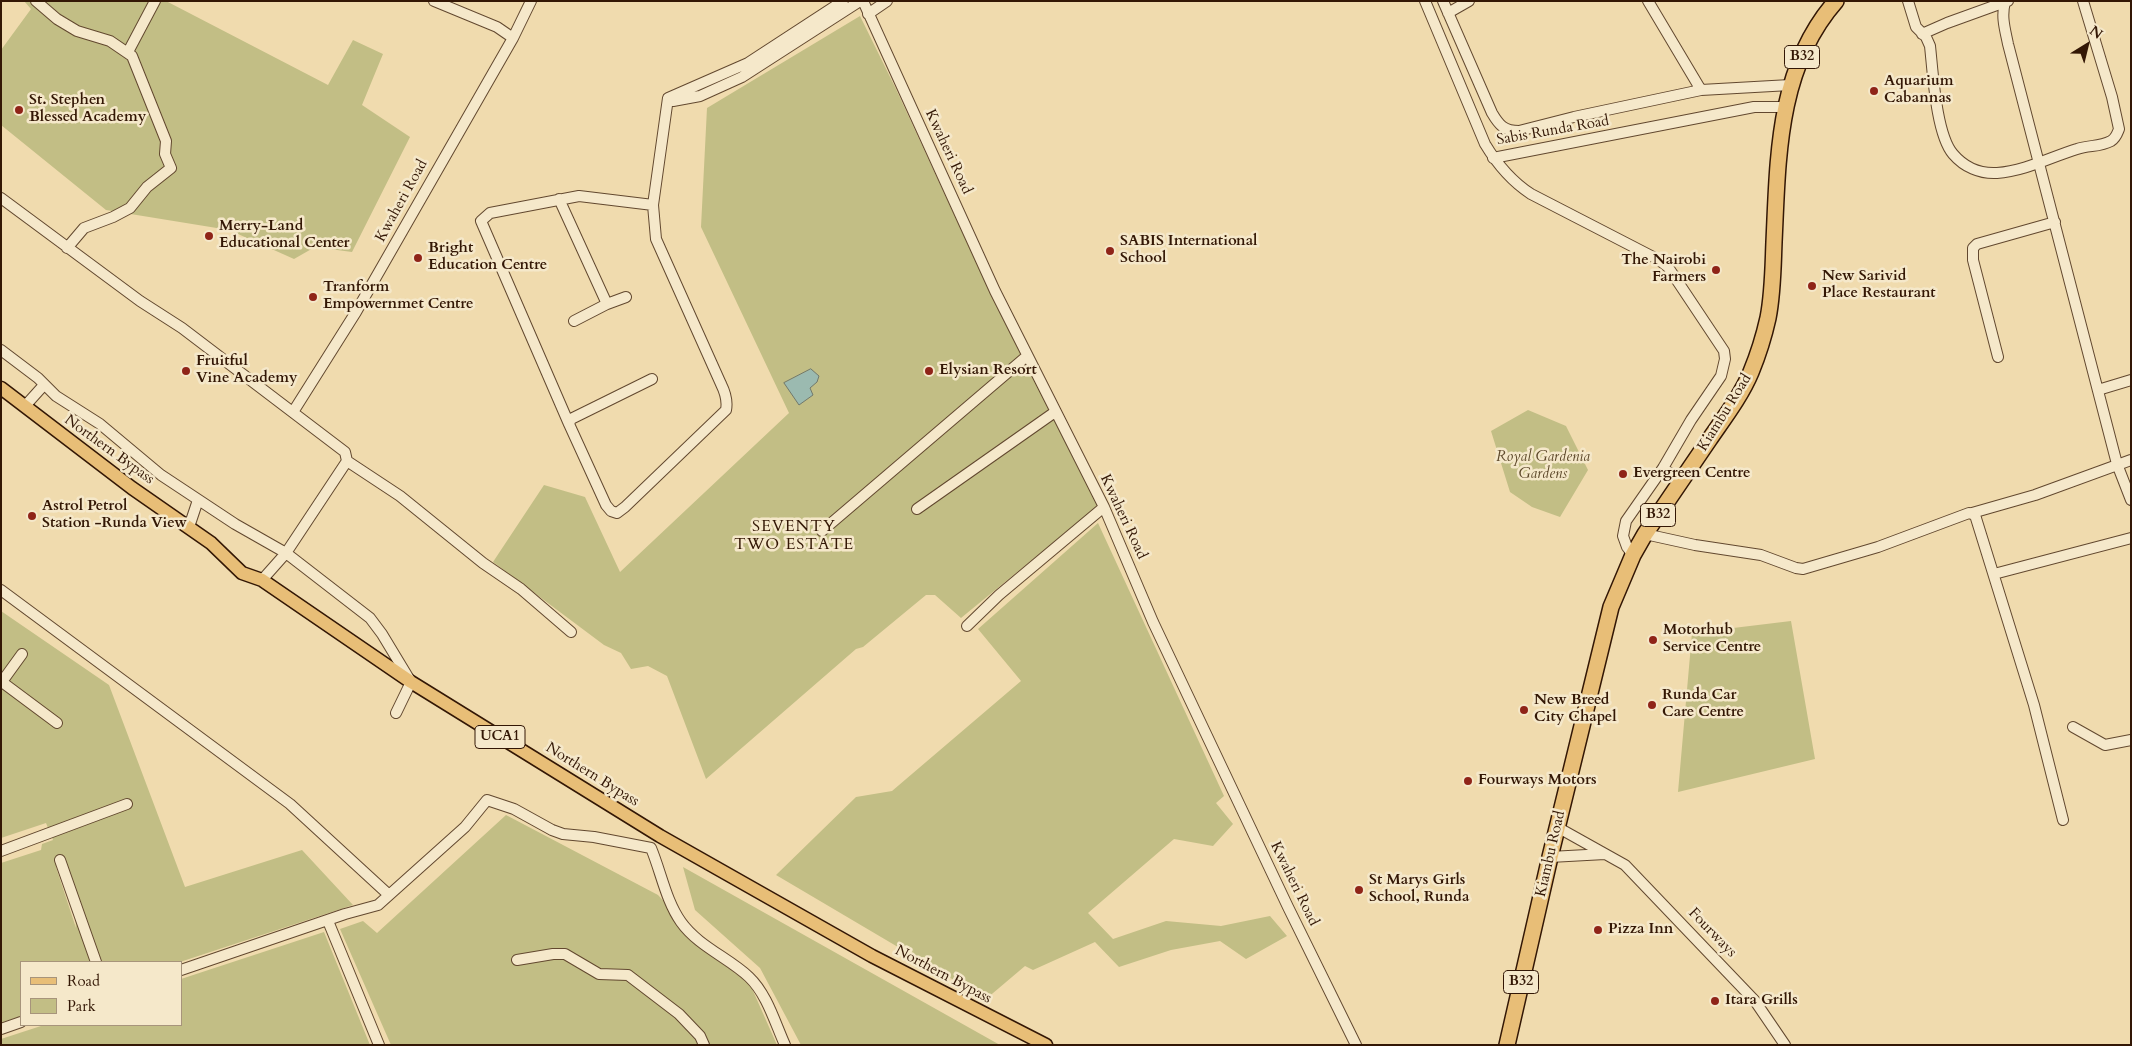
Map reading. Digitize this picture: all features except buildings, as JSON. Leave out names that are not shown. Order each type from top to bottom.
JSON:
[{"type":"highway","name":"Kiambu Road","points":[[1507,1045],[1557,827],[1611,607],[1633,554],[1737,398],[1751,372],[1764,332],[1772,291],[1778,158],[1790,85],[1810,40],[1828,10],[1836,1]]},
{"type":"main road","name":"Northern Bypass","points":[[1,388],[132,488],[211,543],[242,573],[262,580],[411,682],[660,836],[872,956],[1046,1045]]},
{"type":"main road","points":[[1032,1038],[1052,1045]]},
{"type":"street","points":[[36,1],[57,19],[77,31],[110,42],[128,52],[135,61],[166,141],[165,154],[171,168],[147,187],[130,208],[84,228],[67,248]]},
{"type":"street","points":[[128,52],[155,1]]},
{"type":"street","points":[[434,1],[497,27],[513,38]]},
{"type":"street","name":"Kwaheri Road","points":[[293,412],[356,312],[513,38],[531,1]]},
{"type":"street","points":[[739,73],[843,1]]},
{"type":"street","points":[[653,205],[588,196],[559,199],[490,213],[481,221],[571,432],[606,505],[617,513],[726,410],[727,402],[721,384],[656,239],[653,205],[668,98],[679,92],[739,73],[862,1]]},
{"type":"street","name":"Kwaheri Road","points":[[862,1],[995,291],[1104,507],[1157,630],[1288,907],[1356,1045]]},
{"type":"street","points":[[868,14],[888,1]]},
{"type":"street","name":"Sabis Runda Road","points":[[1425,1],[1478,129],[1493,158],[1754,107],[1785,107]]},
{"type":"street","points":[[1443,1],[1492,113],[1500,126],[1510,132],[1519,132],[1574,117],[1701,90],[1790,85]]},
{"type":"street","points":[[1448,13],[1469,1]]},
{"type":"street","points":[[1648,1],[1701,90]]},
{"type":"street","points":[[1908,1],[1916,27],[1926,37],[1930,46],[1943,136],[1951,153],[1967,166],[1985,173],[1997,173],[2030,166],[2080,148],[2101,145],[2110,142],[2114,138],[2119,128],[2112,97],[2083,1]]},
{"type":"street","points":[[1922,34],[1947,22],[2007,2]]},
{"type":"street","points":[[2007,2],[2003,20],[2117,464],[2131,500]]},
{"type":"street","points":[[1493,158],[1512,180],[1531,194],[1659,260],[1668,267],[1724,351],[1725,359],[1721,376],[1690,420],[1663,468],[1626,521],[1623,536],[1627,548],[1633,554]]},
{"type":"street","points":[[1,198],[140,302],[182,328],[346,452],[347,461],[286,553],[262,580]]},
{"type":"street","points":[[559,199],[607,304]]},
{"type":"street","points":[[1998,357],[1973,260],[1973,248],[1977,244],[2055,222]]},
{"type":"street","points":[[574,321],[607,304],[626,298]]},
{"type":"street","points":[[1,350],[38,378],[56,396],[100,424],[161,475],[235,524],[286,553],[370,618],[411,682],[396,713]]},
{"type":"street","points":[[822,531],[1027,356]]},
{"type":"street","points":[[569,424],[571,419],[652,380]]},
{"type":"street","points":[[2098,390],[2131,380]]},
{"type":"street","points":[[25,406],[44,386]]},
{"type":"street","points":[[917,509],[1056,412]]},
{"type":"street","points":[[1645,534],[1695,545],[1761,555],[1803,569],[1878,547],[1969,513],[2035,495],[2131,460]]},
{"type":"street","points":[[347,461],[400,496],[483,563],[521,589],[571,632]]},
{"type":"street","points":[[1663,468],[1680,482]]},
{"type":"street","points":[[189,527],[198,500]]},
{"type":"street","points":[[967,626],[999,595],[1104,507]]},
{"type":"street","points":[[1972,513],[1976,515],[2034,705],[2064,820]]},
{"type":"street","points":[[1994,574],[2131,538]]},
{"type":"street","points":[[1,590],[290,804],[389,894]]},
{"type":"street","points":[[22,654],[2,682],[57,723]]},
{"type":"street","points":[[2073,727],[2105,745],[2131,740]]},
{"type":"street","points":[[182,970],[374,907],[465,827],[487,800],[514,809],[558,832],[650,848]]},
{"type":"street","points":[[1,850],[126,804]]},
{"type":"street","name":"Fourways","points":[[1557,827],[1625,865],[1755,1001],[1785,1045]]},
{"type":"street","points":[[650,848],[660,836]]},
{"type":"street","points":[[650,848],[671,902],[682,924],[702,942],[751,979],[759,991],[785,1045]]},
{"type":"street","points":[[1550,857],[1606,854]]},
{"type":"street","points":[[60,860],[96,961]]},
{"type":"street","points":[[328,921],[379,1045]]},
{"type":"street","points":[[517,960],[565,954],[599,974],[628,975],[679,1014],[700,1036],[704,1045]]},
{"type":"street","points":[[1,1029],[20,1022]]},
{"type":"green space","points":[[24,1],[166,1],[328,85],[353,40],[383,54],[362,105],[410,137],[352,252],[315,247],[294,259],[229,230],[106,210],[1,125],[1,50],[31,9]]},
{"type":"green space","points":[[860,16],[896,89],[986,284],[1099,505],[961,618],[935,595],[926,595],[863,647],[856,649],[706,779],[667,676],[648,666],[631,669],[621,653],[604,645],[493,562],[544,485],[585,497],[620,572],[789,413],[701,227],[707,108]]},
{"type":"green space","name":"Royal Gardenia Gardens","points":[[1528,410],[1566,426],[1588,470],[1560,517],[1532,507],[1510,492],[1491,431]]},
{"type":"green space","points":[[1098,523],[1224,796],[1216,803],[1233,824],[1213,846],[1174,839],[1088,913],[1113,939],[1166,921],[1221,926],[1270,916],[1287,936],[1246,959],[1220,941],[1171,950],[1119,967],[1095,942],[1033,970],[1025,966],[986,999],[776,875],[856,797],[892,791],[1021,681],[978,629]]},
{"type":"green space","points":[[1,611],[109,685],[185,887],[302,850],[353,905],[182,961],[20,961],[20,1016],[1,1023],[1,863],[41,850],[42,844],[53,840],[46,823],[1,838]],"holes":[[[63,866],[75,915],[76,928],[56,867]]]},
{"type":"green space","points":[[1791,621],[1815,759],[1678,792],[1692,633]]},
{"type":"green space","points":[[506,815],[658,895],[719,961],[750,984],[777,1045],[391,1045],[340,929],[363,921],[377,933]]},
{"type":"green space","points":[[683,867],[1000,1045],[801,1045],[760,968],[695,910]]},
{"type":"green space","points":[[324,932],[370,1045],[1,1045],[1,1039],[41,1026],[182,1026],[182,979]]},
{"type":"water","points":[[811,369],[819,376],[817,382],[810,388],[813,395],[799,405],[784,383]]},
{"type":"place","name":"Aquarium Cabannas","points":[[1874,91]]},
{"type":"place","name":"St. Stephen Blessed Academy","points":[[19,110]]},
{"type":"place","name":"Merry-Land Educational Center","points":[[209,236]]},
{"type":"place","name":"SABIS International School","points":[[1110,251]]},
{"type":"place","name":"Bright Education Centre","points":[[418,258]]},
{"type":"place","name":"The Nairobi Farmers","points":[[1716,270]]},
{"type":"place","name":"New Sarivid Place Restaurant","points":[[1812,286]]},
{"type":"place","name":"Tranform Empowernmet Centre","points":[[313,297]]},
{"type":"place","name":"Fruitful Vine Academy","points":[[186,371]]},
{"type":"place","name":"Elysian Resort","points":[[929,371]]},
{"type":"place","name":"Evergreen Centre","points":[[1623,474]]},
{"type":"place","name":"Astrol Petrol Station -Runda View","points":[[32,516]]},
{"type":"place","name":"Motorhub Service Centre","points":[[1653,640]]},
{"type":"place","name":"Runda Car Care Centre","points":[[1652,705]]},
{"type":"place","name":"New Breed City Chapel","points":[[1524,710]]},
{"type":"place","name":"Fourways Motors","points":[[1468,781]]},
{"type":"place","name":"St Marys Girls School, Runda","points":[[1359,890]]},
{"type":"place","name":"Pizza Inn","points":[[1598,930]]},
{"type":"place","name":"Itara Grills","points":[[1715,1001]]},
{"type":"district","name":"SEVENTY TWO ESTATE","points":[[794,536]]}]
